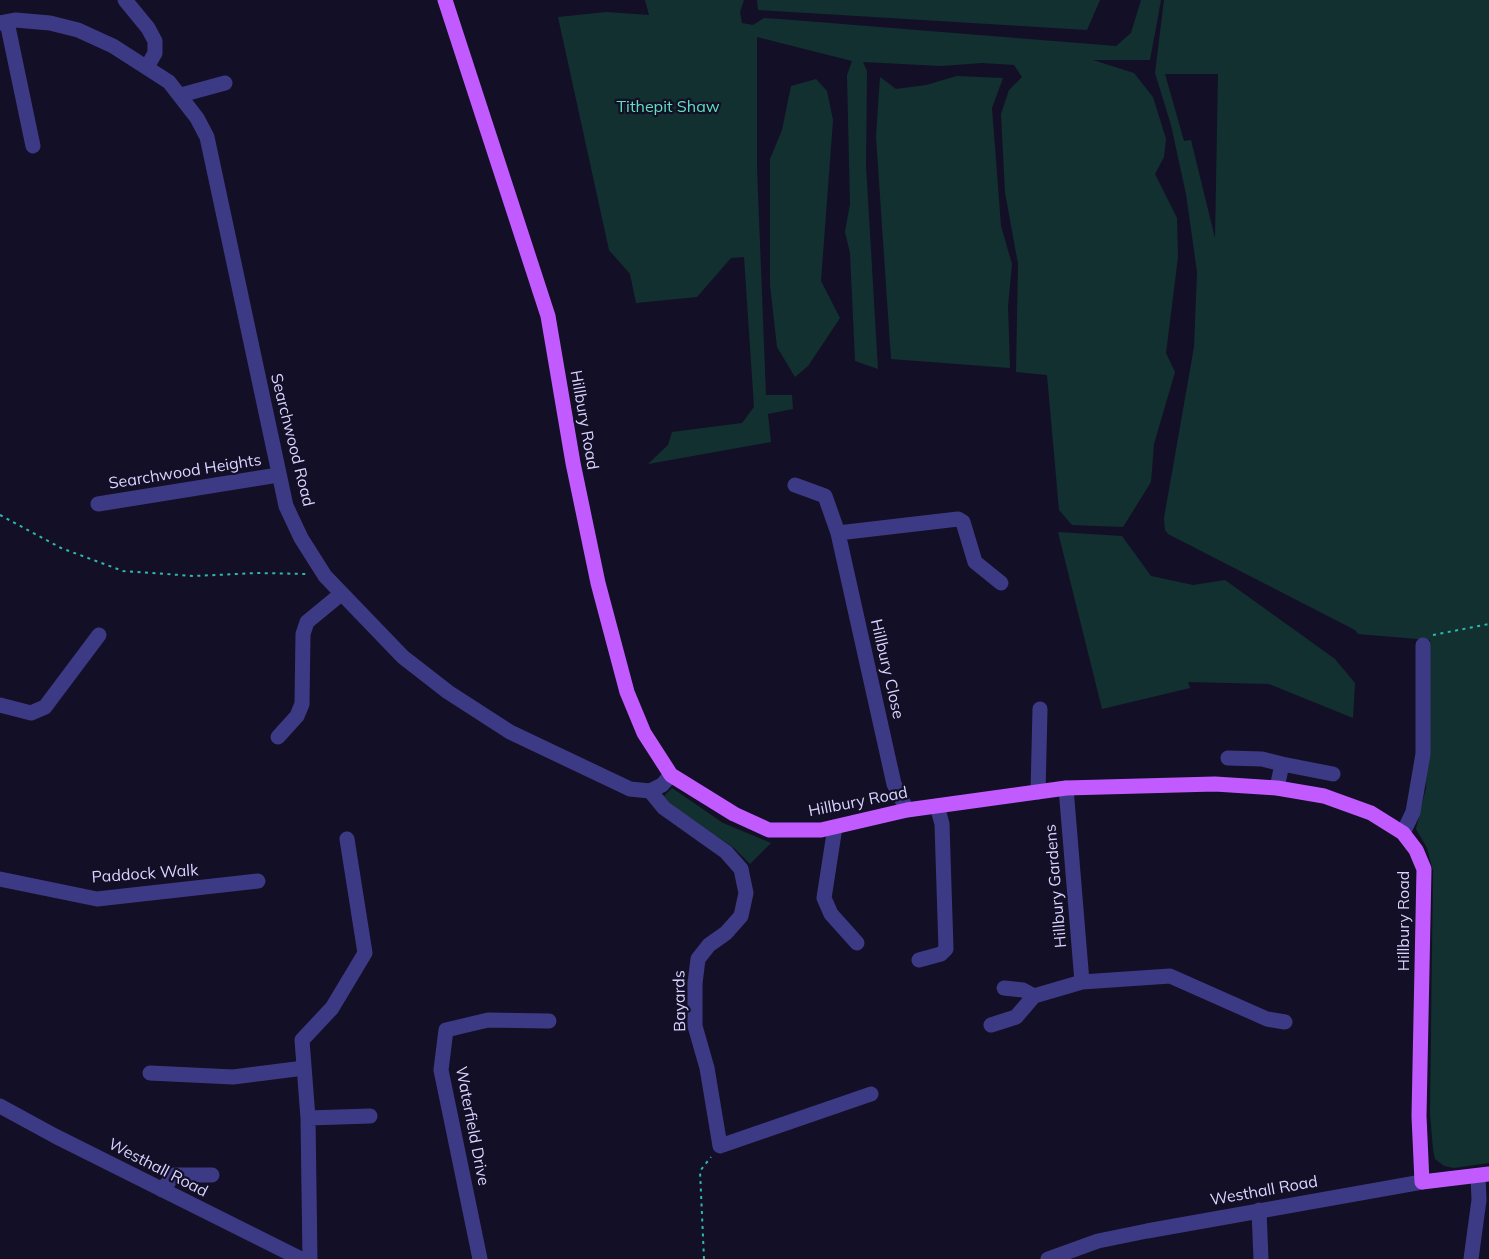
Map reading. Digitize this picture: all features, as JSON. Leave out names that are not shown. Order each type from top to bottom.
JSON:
[{"type":"main road","name":"Hillbury Road","points":[[445,0],[548,316],[594,561],[627,692],[644,733],[671,775],[734,814],[769,830],[821,830],[907,810],[1066,788],[1215,784],[1277,788],[1324,796],[1371,813],[1402,833],[1416,850],[1424,869],[1419,1116],[1422,1182]]},
{"type":"main road","name":"Westhall Road","points":[[1422,1182],[1484,1175]]},
{"type":"street","points":[[125,0],[148,28],[154,41],[155,52],[147,67]]},
{"type":"street","points":[[3,22],[33,146]]},
{"type":"street","name":"Searchwood Road","points":[[3,22],[50,23],[78,30],[113,46],[169,82],[181,95],[207,137],[286,506],[301,538],[325,576],[403,657],[448,692],[510,732],[630,789],[650,791]]},
{"type":"street","points":[[181,95],[225,83]]},
{"type":"street","name":"Searchwood Heights","points":[[98,504],[278,475]]},
{"type":"street","name":"Hillbury Close","points":[[795,485],[825,496],[838,533],[894,784],[907,810]]},
{"type":"street","points":[[838,533],[958,519],[963,522],[975,562],[1001,583]]},
{"type":"street","points":[[278,737],[297,716],[302,704],[303,634],[307,622],[341,594]]},
{"type":"street","points":[[0,705],[31,713],[45,707],[99,634]]},
{"type":"street","points":[[1402,833],[1413,812],[1423,754],[1423,645]]},
{"type":"street","points":[[1038,792],[1040,709]]},
{"type":"street","points":[[1228,758],[1262,759],[1333,774]]},
{"type":"street","points":[[1277,788],[1282,764]]},
{"type":"street","points":[[650,791],[662,785],[671,775]]},
{"type":"street","name":"Hillbury Gardens","points":[[1066,788],[1082,982]]},
{"type":"street","name":"Bayards","points":[[650,791],[664,808],[726,852],[741,869],[746,893],[741,916],[726,933],[709,945],[698,959],[695,983],[695,1026],[707,1068],[720,1146]]},
{"type":"street","points":[[919,960],[941,954],[946,950],[942,824],[937,806]]},
{"type":"street","points":[[835,827],[824,898],[831,914],[857,943]]},
{"type":"street","points":[[310,1259],[308,1118],[302,1040],[332,1008],[365,953],[347,839]]},
{"type":"street","name":"Paddock Walk","points":[[0,879],[97,899],[258,881]]},
{"type":"street","points":[[991,1025],[1016,1017],[1034,996],[1082,982],[1150,976],[1170,976],[1267,1019],[1285,1022]]},
{"type":"street","points":[[1004,988],[1023,990],[1034,996]]},
{"type":"street","name":"Waterfield Drive","points":[[480,1259],[441,1070],[446,1030],[488,1020],[549,1020]]},
{"type":"street","points":[[150,1073],[233,1077],[304,1068]]},
{"type":"street","points":[[720,1146],[871,1094]]},
{"type":"street","name":"Westhall Road","points":[[0,1106],[301,1259]]},
{"type":"street","points":[[308,1118],[370,1116]]},
{"type":"street","points":[[162,1190],[174,1175],[212,1175]]},
{"type":"street","points":[[1472,1259],[1484,1175]]},
{"type":"street","name":"Westhall Road","points":[[1057,1257],[1107,1239],[1422,1182]]},
{"type":"street","points":[[1258,1210],[1261,1259]]},
{"type":"path","points":[[0,515],[61,548],[123,571],[194,576],[267,573],[325,576]]},
{"type":"path","points":[[1423,645],[1425,639],[1431,636],[1489,624]]},
{"type":"path","points":[[704,1259],[700,1171],[720,1146]]},
{"type":"green space","name":"Tithepit Shaw","points":[[645,0],[744,0],[740,12],[742,23],[753,25],[764,18],[1116,46],[1131,33],[1141,0],[1161,0],[1150,60],[1093,60],[1134,73],[1153,97],[1166,139],[1164,157],[1155,174],[1177,218],[1178,257],[1166,353],[1175,372],[1154,444],[1151,482],[1123,527],[1072,525],[1059,510],[1047,375],[1016,372],[1018,264],[1005,192],[1001,114],[1009,90],[1022,77],[1014,65],[982,63],[941,66],[863,62],[867,71],[866,166],[878,369],[855,361],[850,253],[845,232],[850,204],[847,75],[852,61],[757,37],[757,168],[766,395],[792,395],[793,409],[768,414],[771,442],[648,464],[668,445],[672,432],[742,423],[754,407],[744,257],[731,258],[697,297],[636,303],[630,274],[609,250],[558,17],[606,12],[649,15]]},
{"type":"green space","points":[[757,0],[1100,0],[1087,30],[758,10]]},
{"type":"green space","points":[[1164,0],[1489,0],[1489,1163],[1454,1168],[1444,1166],[1435,1159],[1433,1149],[1430,1114],[1433,871],[1427,848],[1416,829],[1426,788],[1430,640],[1358,634],[1355,630],[1168,534],[1165,530],[1164,518],[1194,347],[1197,272],[1186,194],[1171,125],[1155,73]],"holes":[[[1165,74],[1218,74],[1215,238],[1191,140],[1184,141]]]},
{"type":"green space","points":[[957,76],[1003,78],[992,108],[1001,226],[1012,264],[1008,306],[1010,368],[891,359],[876,137],[880,77],[896,89],[926,85]]},
{"type":"green space","points":[[816,79],[827,91],[833,120],[821,281],[840,318],[808,366],[795,377],[777,347],[770,285],[770,159],[782,130],[791,86]]},
{"type":"green space","points":[[1058,532],[1122,536],[1151,576],[1193,585],[1225,580],[1335,659],[1355,683],[1353,718],[1269,684],[1188,682],[1190,688],[1102,709]]},
{"type":"green space","points":[[672,788],[723,823],[771,843],[750,864],[734,848],[668,803],[664,796]]}]
